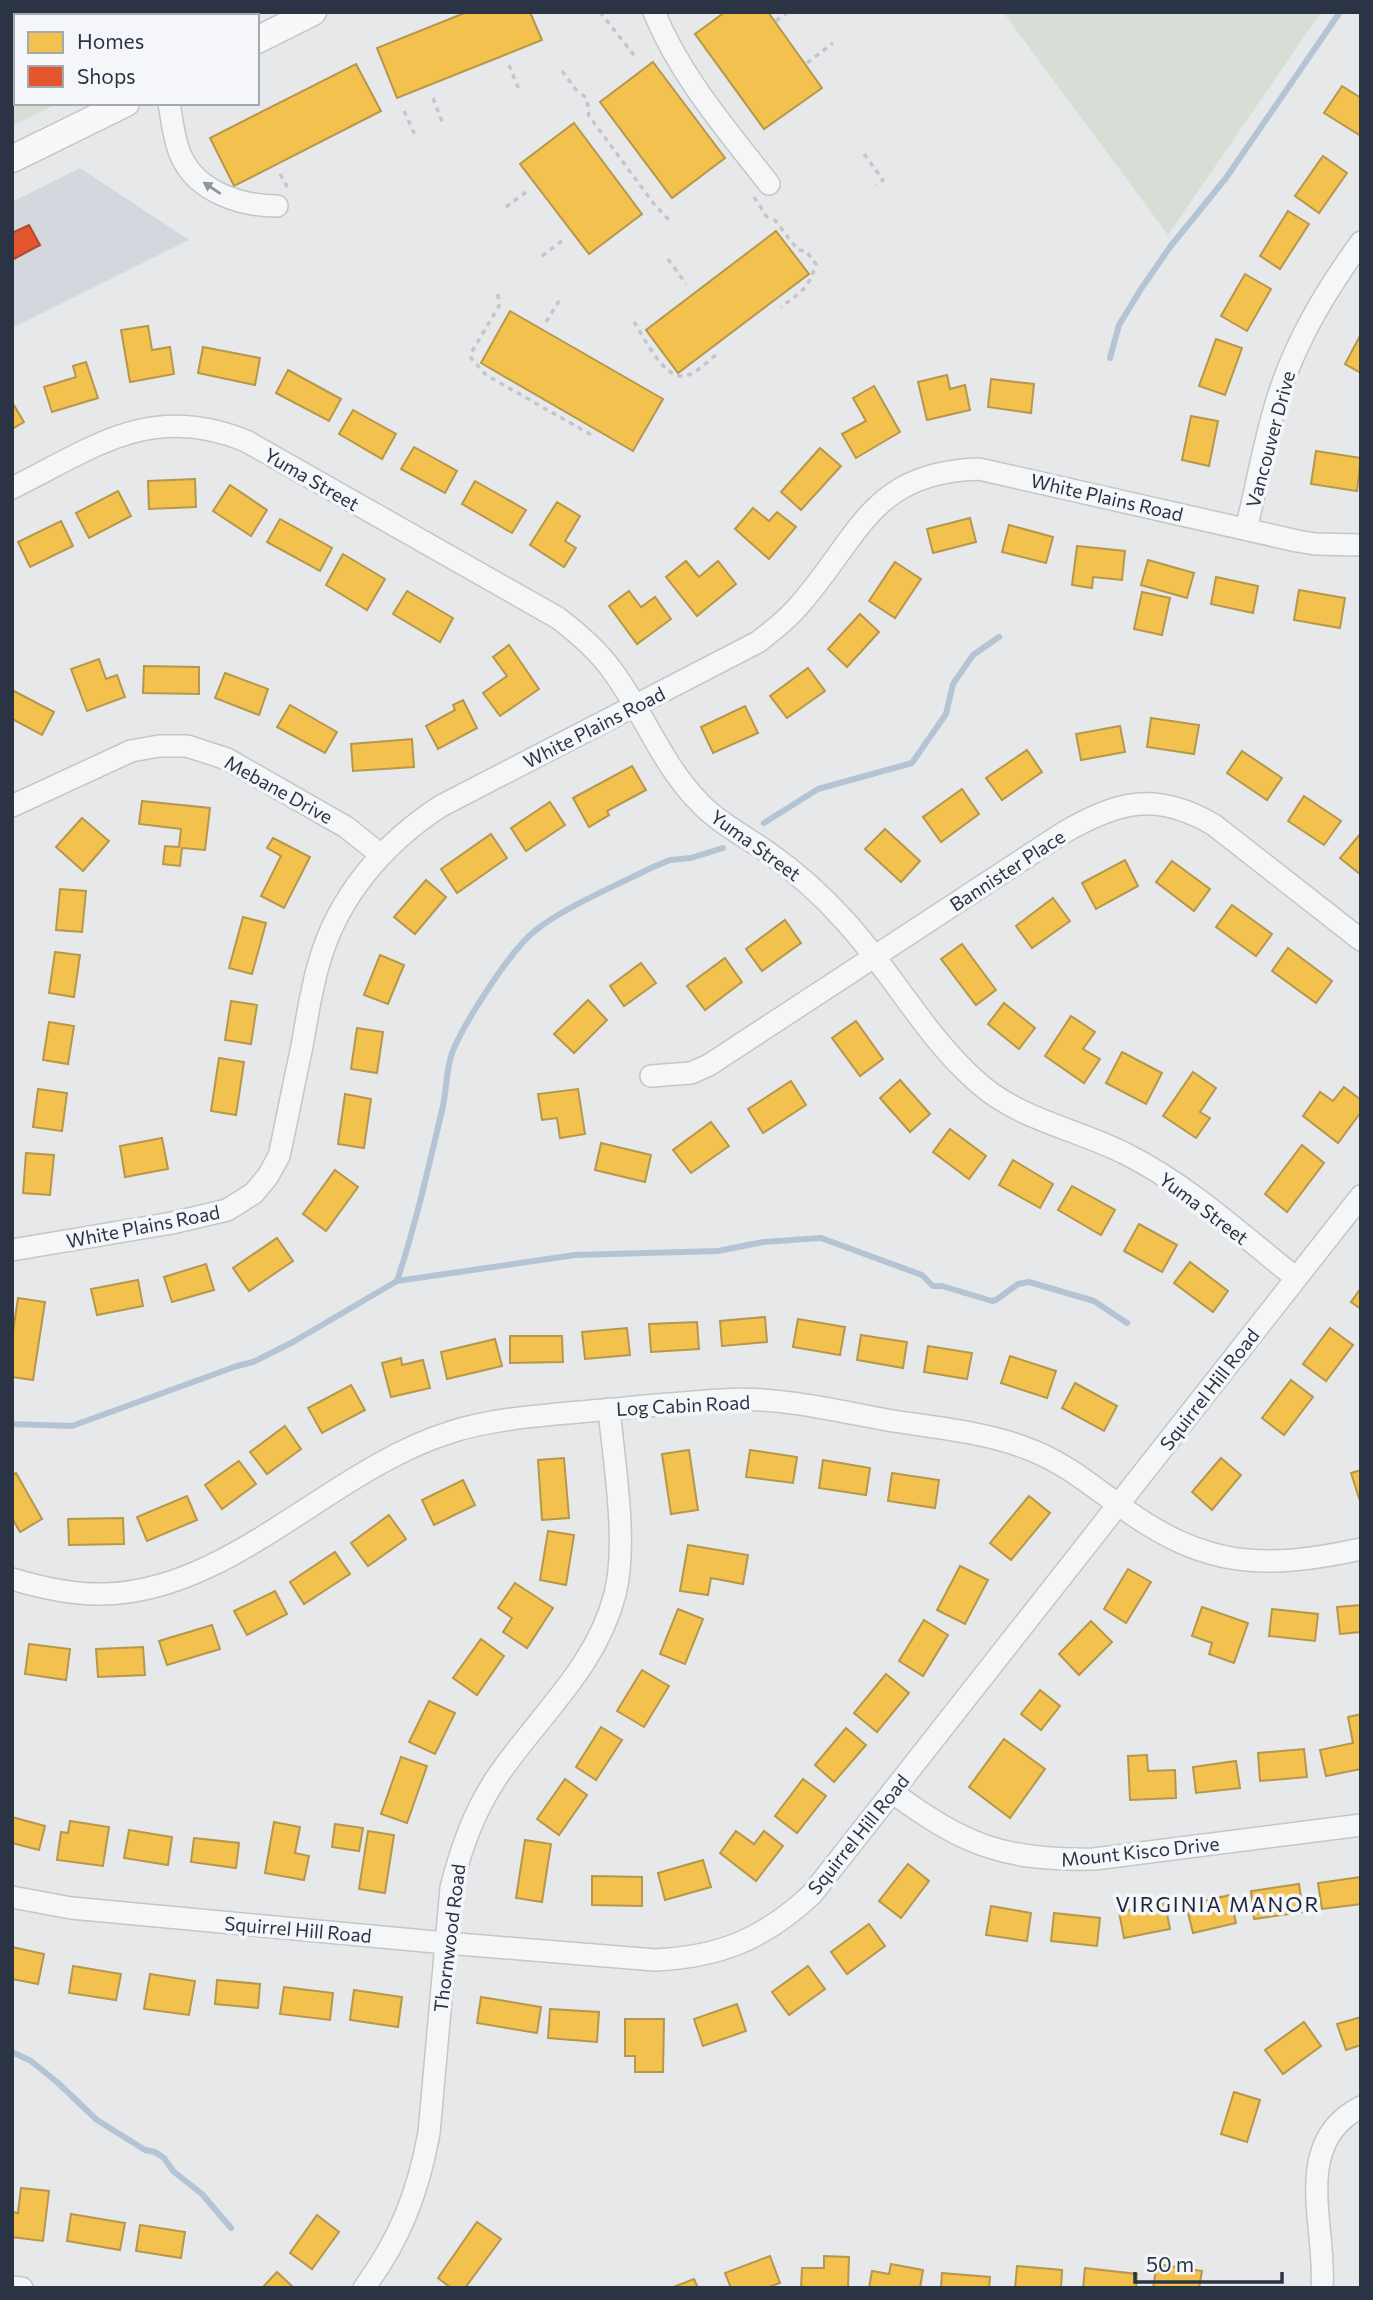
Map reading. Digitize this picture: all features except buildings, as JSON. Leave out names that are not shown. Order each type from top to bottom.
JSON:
[{"type":"main road","points":[[259,39],[313,12]]},
{"type":"main road","points":[[12,159],[122,105]]},
{"type":"street","points":[[654,12],[682,69],[761,190]]},
{"type":"street","points":[[169,105],[181,157],[210,189],[254,205],[285,202]]},
{"type":"street","name":"Vancouver Drive","points":[[1246,529],[1266,440],[1290,363],[1327,290],[1361,242]]},
{"type":"street","name":"Yuma Street","points":[[12,488],[120,435],[149,427],[194,425],[223,431],[246,440],[558,618],[586,639],[614,673],[678,778],[698,803],[810,885],[846,921],[951,1056],[976,1082],[1018,1111],[1087,1136],[1150,1167],[1196,1199],[1296,1278]]},
{"type":"street","name":"White Plains Road","points":[[12,1250],[216,1213],[237,1206],[254,1193],[279,1156],[314,980],[326,942],[353,889],[380,855],[422,818],[441,806],[758,642],[783,623],[803,602],[872,510],[911,482],[937,473],[960,470],[992,471],[1315,544],[1361,545]]},
{"type":"street","name":"Mebane Drive","points":[[12,806],[131,751],[159,746],[187,746],[227,759],[346,827],[380,855]]},
{"type":"street","name":"Bannister Place","points":[[652,1076],[691,1073],[709,1065],[1063,833],[1094,815],[1134,804],[1175,807],[1214,825],[1361,940]]},
{"type":"street","name":"Squirrel Hill Road","points":[[12,1897],[71,1908],[655,1960],[687,1958],[720,1951],[769,1929],[812,1894],[1361,1196]]},
{"type":"street","name":"Log Cabin Road","points":[[12,1579],[49,1590],[87,1594],[125,1593],[163,1585],[201,1571],[228,1557],[370,1468],[409,1448],[450,1432],[482,1423],[727,1400],[784,1403],[986,1436],[1025,1447],[1079,1474],[1118,1505],[1170,1539],[1221,1557],[1278,1561],[1361,1549]]},
{"type":"street","name":"Thornwood Road","points":[[364,2288],[391,2247],[410,2210],[422,2171],[429,2133],[452,1888],[461,1849],[476,1812],[496,1778],[580,1670],[598,1642],[615,1594],[620,1567],[609,1409]]},
{"type":"street","name":"Mount Kisco Drive","points":[[892,1792],[950,1832],[983,1846],[1054,1860],[1094,1859],[1361,1825]]},
{"type":"street","points":[[1322,2288],[1324,2267],[1315,2192],[1319,2160],[1333,2131],[1361,2107]]},
{"type":"street","points":[[12,2287],[22,2288]]},
{"type":"path","points":[[600,12],[634,55]]},
{"type":"path","points":[[776,21],[788,12]]},
{"type":"path","points":[[807,63],[833,43]]},
{"type":"path","points":[[509,65],[520,92]]},
{"type":"path","points":[[562,71],[587,99],[589,116],[654,204],[670,221]]},
{"type":"path","points":[[433,98],[443,124]]},
{"type":"path","points":[[404,111],[416,137]]},
{"type":"path","points":[[864,154],[883,180],[876,185]]},
{"type":"path","points":[[280,173],[285,202]]},
{"type":"path","points":[[506,207],[530,189]]},
{"type":"path","points":[[761,190],[772,220],[798,250],[806,251],[816,264],[811,282],[781,307]]},
{"type":"path","points":[[542,256],[566,238]]},
{"type":"path","points":[[668,259],[686,284]]},
{"type":"path","points":[[498,295],[499,306],[471,353],[471,358],[486,375],[595,437]]},
{"type":"path","points":[[546,322],[562,296]]},
{"type":"path","points":[[634,321],[660,362],[671,373],[685,376],[717,354]]},
{"type":"shaded area","points":[[12,12],[238,12],[14,14],[14,105],[54,105],[12,126]]},
{"type":"shaded area","points":[[1003,12],[1321,12],[1168,235]]},
{"type":"shaded area","points":[[80,168],[189,240],[12,328],[12,202]]},
{"type":"waterway","points":[[1110,358],[1119,325],[1141,289],[1170,247],[1226,178],[1340,12]]},
{"type":"waterway","points":[[764,823],[818,789],[912,763],[946,714],[953,684],[973,655],[999,637]]},
{"type":"waterway","points":[[397,1281],[443,1106],[451,1055],[490,985],[514,952],[536,930],[577,904],[670,860],[691,858],[723,848]]},
{"type":"waterway","points":[[12,1424],[72,1426],[253,1362],[293,1342],[397,1281],[575,1255],[718,1251],[763,1242],[821,1238],[922,1275],[933,1286],[942,1286],[992,1301],[1018,1284],[1029,1282],[1094,1301],[1127,1323]]},
{"type":"waterway","points":[[12,2052],[31,2061],[97,2120],[145,2150],[164,2158],[173,2171],[202,2194],[231,2228]]},
{"type":"district","name":"VIRGINIA MANOR","points":[[1218,1903]]}]
